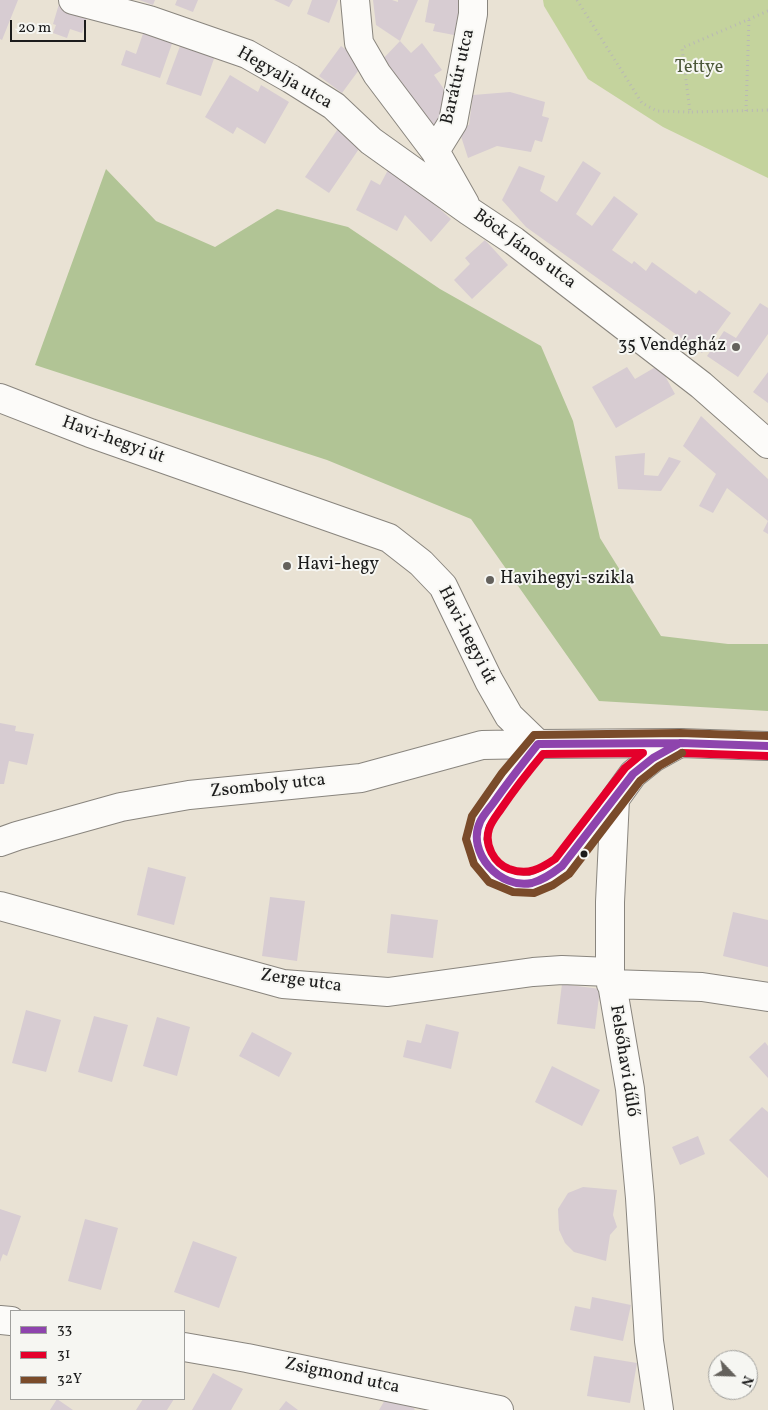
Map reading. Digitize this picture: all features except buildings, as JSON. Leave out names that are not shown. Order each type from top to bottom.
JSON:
[{"type":"street","name":"Hegyalja utca","points":[[73,0],[149,20],[247,54],[334,106],[371,141],[468,211]]},
{"type":"street","name":"Böck János utca","points":[[355,0],[359,43],[377,74],[435,151],[468,211],[514,241],[701,385],[768,444]]},
{"type":"street","name":"Barátúr utca","points":[[435,151],[452,122],[472,24],[474,0]]},
{"type":"street","name":"Havi-hegyi út","points":[[0,398],[90,433],[389,538],[421,563],[443,586],[489,681],[509,716],[538,744]]},
{"type":"street","points":[[538,744],[680,743],[768,746]]},
{"type":"street","points":[[615,799],[633,774],[654,758],[680,743]]},
{"type":"street","name":"Zsomboly utca","points":[[0,842],[121,807],[189,795],[361,778],[482,745],[538,744]]},
{"type":"street","name":"Felsőhavi dűlő","points":[[615,799],[610,902],[610,978],[630,1089],[640,1198],[649,1342],[659,1410]]},
{"type":"street","name":"Zerge utca","points":[[0,906],[57,920],[283,984],[388,992],[533,972],[562,970],[610,978],[702,987],[768,997]]},
{"type":"street","name":"Zsigmond utca","points":[[185,1346],[499,1410]]},
{"type":"lane","points":[[538,744],[510,779],[480,822],[476,840],[483,859],[497,875],[515,882],[531,883],[548,876],[562,866],[615,799]]},
{"type":"path","points":[[578,0],[642,104],[657,111],[768,110]]},
{"type":"path","points":[[690,112],[682,48],[768,11]]},
{"type":"path","points":[[746,111],[749,19]]},
{"type":"green space","name":"Tettye","points":[[543,0],[768,0],[768,178],[663,127],[588,79],[544,6]]},
{"type":"green space","points":[[106,169],[156,221],[215,247],[277,209],[348,227],[440,289],[541,346],[573,421],[600,538],[661,636],[728,644],[768,644],[768,711],[599,701],[471,519],[327,460],[35,365]]},
{"type":"transit line","name":"32Y","points":[[682,753],[659,766],[640,781],[569,874],[553,885],[534,893],[513,892],[489,882],[474,864],[466,839],[472,816],[502,773],[534,735],[680,733],[768,736]]},
{"type":"transit line","name":"33","points":[[680,743],[768,746]]},
{"type":"transit line","name":"33","points":[[680,743],[653,758],[633,774],[562,866],[548,876],[532,883],[520,884],[508,881],[498,875],[482,856],[477,834],[481,819],[538,744],[680,743]]},
{"type":"transit line","name":"31","points":[[643,753],[625,768],[555,859],[534,870],[522,872],[504,866],[491,853],[488,841],[490,826],[543,754],[643,753]]},
{"type":"transit line","name":"31","points":[[682,753],[768,756]]},
{"type":"place","name":"35 Vendégház","points":[[736,347]]},
{"type":"place","name":"Havi-hegy","points":[[287,566]]},
{"type":"place","name":"Havihegyi-szikla","points":[[490,580]]}]
